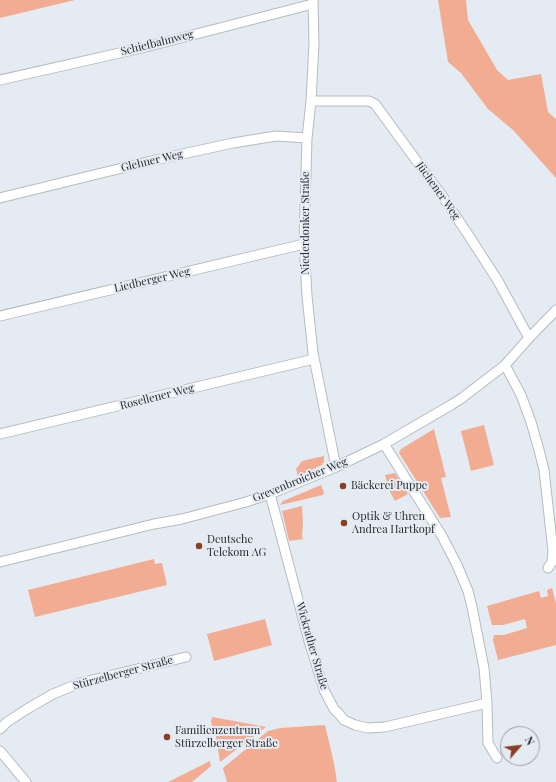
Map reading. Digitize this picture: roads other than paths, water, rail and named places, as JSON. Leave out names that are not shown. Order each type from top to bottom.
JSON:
[{"type":"street","name":"Schiefbahnweg","points":[[0,80],[146,47],[313,2]]},
{"type":"street","name":"Niederdonker Straße","points":[[313,2],[314,44],[311,101],[307,138],[304,244],[307,296],[314,359],[336,467]]},
{"type":"street","name":"Jüchener Weg","points":[[311,101],[369,101],[375,104],[443,197],[471,239],[498,281],[529,338]]},
{"type":"street","name":"Glehner Weg","points":[[0,198],[155,160],[233,143],[276,136],[307,138]]},
{"type":"street","name":"Liedberger Weg","points":[[0,316],[304,244]]},
{"type":"street","name":"Grevenbroicher Weg","points":[[0,562],[154,524],[182,519],[246,502],[270,494],[336,467],[384,444],[450,405],[505,365],[556,310]]},
{"type":"street","name":"Rosellener Weg","points":[[0,434],[314,359]]},
{"type":"street","points":[[505,365],[521,395],[531,422],[544,470],[553,551],[552,562],[548,568]]},
{"type":"street","points":[[384,444],[442,536],[468,591],[484,668],[488,743],[497,758]]},
{"type":"street","name":"Wickrather Straße","points":[[270,494],[324,690],[334,709],[344,720],[355,725],[368,728],[385,727],[487,703]]},
{"type":"street","name":"Stürzelberger Straße","points":[[0,729],[27,709],[53,694],[80,684],[186,657]]},
{"type":"street","points":[[0,751],[26,782]]},
{"type":"place","name":"Bäckerei Puppe","points":[[343,486]]},
{"type":"place","name":"Optik & Uhren Andrea Hartkopf","points":[[344,523]]},
{"type":"place","name":"Deutsche Telekom AG","points":[[199,546]]},
{"type":"place","name":"Familienzentrum Stürzelberger Straße","points":[[167,737]]}]
